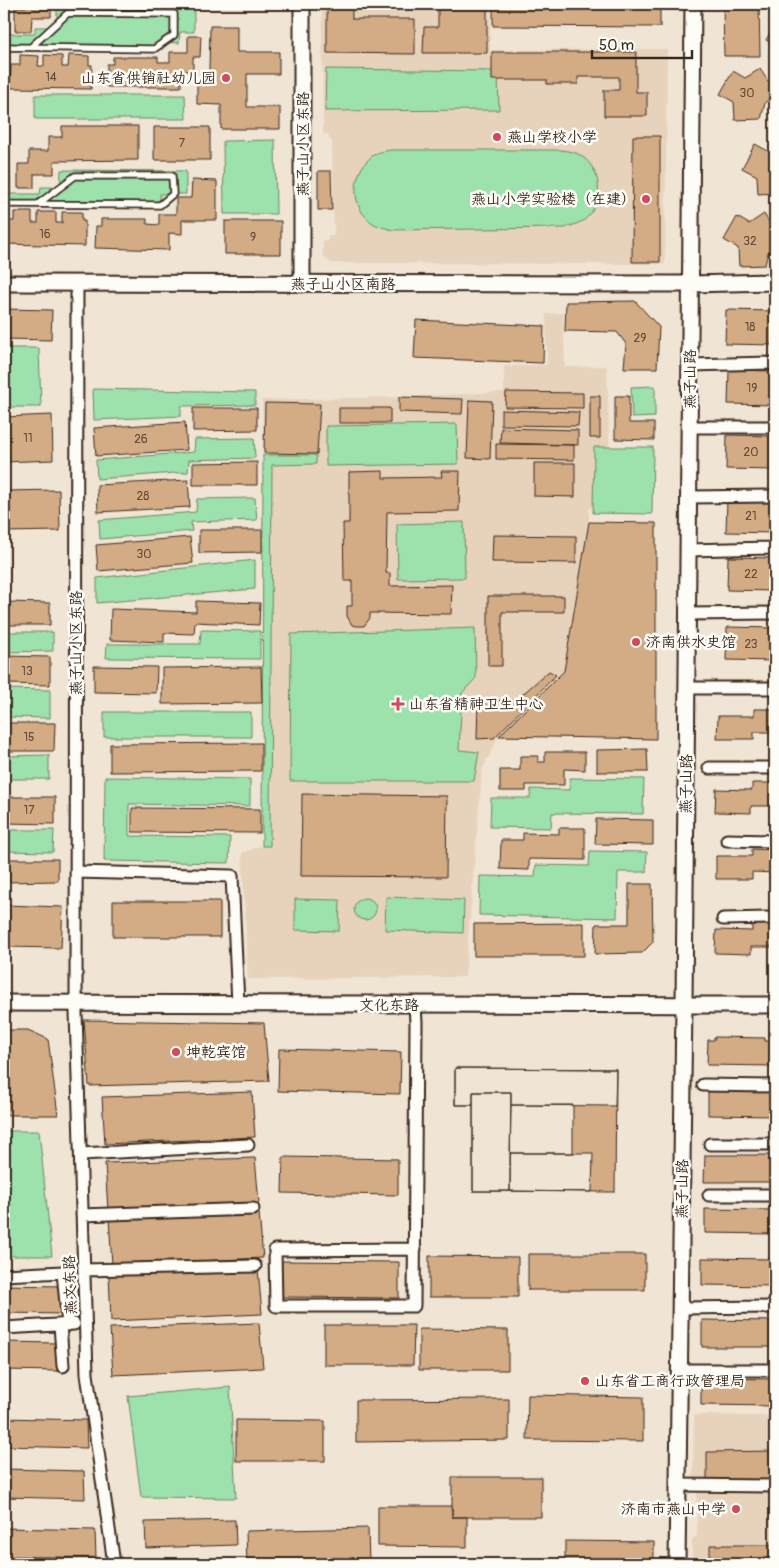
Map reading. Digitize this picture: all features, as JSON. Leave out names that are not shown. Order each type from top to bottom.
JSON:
[{"type":"street","name":"燕子山小区东路","points":[[302,4],[302,284]]},
{"type":"street","name":"燕子山路","points":[[668,1564],[688,614],[690,365],[686,284],[683,4]]},
{"type":"street","name":"燕子山路","points":[[677,1564],[680,1370],[679,1004],[686,284],[693,4]]},
{"type":"street","name":"燕子山小区南路","points":[[4,283],[686,284],[775,282]]},
{"type":"street","name":"燕子山小区东路","points":[[76,1003],[77,283]]},
{"type":"street","points":[[690,365],[775,363]]},
{"type":"street","points":[[689,427],[775,427]]},
{"type":"street","points":[[689,497],[775,496]]},
{"type":"street","points":[[688,550],[775,548]]},
{"type":"street","points":[[688,614],[775,613]]},
{"type":"street","points":[[687,688],[775,688]]},
{"type":"street","points":[[709,768],[775,768]]},
{"type":"street","points":[[727,840],[775,841]]},
{"type":"street","points":[[76,872],[232,876],[238,1004]]},
{"type":"street","points":[[723,919],[775,918]]},
{"type":"street","name":"文化东路","points":[[4,1003],[775,1005]]},
{"type":"street","name":"燕文东路","points":[[76,1003],[87,1374],[114,1564]]},
{"type":"street","points":[[415,1005],[415,1249],[414,1306],[276,1306],[275,1250],[415,1249]]},
{"type":"street","points":[[703,1085],[775,1086]]},
{"type":"street","points":[[710,1144],[775,1144]]},
{"type":"street","points":[[81,1154],[248,1145]]},
{"type":"street","points":[[709,1195],[775,1195]]},
{"type":"street","points":[[82,1215],[252,1209]]},
{"type":"street","points":[[84,1270],[255,1266]]},
{"type":"street","points":[[4,1275],[63,1272],[63,1366]]},
{"type":"street","points":[[680,1308],[775,1307]]},
{"type":"street","points":[[4,1328],[86,1324]]},
{"type":"street","points":[[680,1370],[775,1370]]},
{"type":"street","points":[[678,1485],[775,1486]]},
{"type":"lane","points":[[31,48],[68,13],[174,14],[174,36],[154,49],[31,48],[4,47],[5,204],[160,205],[172,194],[172,176],[75,176],[38,204]]},
{"type":"shaded area","name":"燕山学校小学","points":[[322,4],[491,4],[490,50],[667,49],[665,264],[331,263],[323,256],[323,241],[328,241],[328,236],[334,236],[332,141],[329,139],[329,134],[323,134]]},
{"type":"shaded area","name":"山东省精神卫生中心","points":[[563,313],[565,367],[607,366],[611,507],[589,508],[589,522],[564,671],[499,736],[482,770],[465,977],[248,979],[242,853],[263,845],[267,571],[262,400],[400,397],[504,392],[504,366],[547,365],[546,314]]},
{"type":"shaded area","name":"济南市燕山中学","points":[[694,1415],[775,1416],[775,1564],[692,1564],[692,1540],[697,1535],[697,1484],[693,1480]]},
{"type":"green space","points":[[57,6],[194,8],[194,32],[180,32],[179,43],[163,42],[163,49],[4,47],[4,15],[8,15],[8,34],[35,34],[35,27],[57,27]]},
{"type":"green space","points":[[326,69],[498,71],[499,110],[325,111]]},
{"type":"green space","points":[[35,95],[185,95],[186,119],[35,119]]},
{"type":"green space","points":[[275,140],[276,214],[224,214],[223,141]]},
{"type":"green space","points":[[391,150],[561,150],[572,152],[585,159],[592,166],[596,175],[598,195],[590,214],[583,221],[565,228],[393,230],[376,225],[366,217],[360,209],[356,190],[360,172],[365,163],[374,155]]},
{"type":"green space","points":[[61,170],[186,171],[186,194],[160,194],[160,205],[4,204],[4,178],[10,178],[10,194],[40,194],[41,187],[60,187]]},
{"type":"green space","points":[[4,348],[39,348],[41,407],[4,407]]},
{"type":"green space","points":[[655,386],[655,417],[632,418],[631,387]]},
{"type":"green space","points":[[93,389],[255,392],[255,405],[181,406],[181,416],[94,420]]},
{"type":"green space","points":[[457,424],[458,464],[326,466],[326,426]]},
{"type":"green space","points":[[254,438],[255,458],[189,460],[188,472],[97,479],[96,460],[194,452],[195,439]]},
{"type":"green space","points":[[594,447],[653,447],[652,514],[593,513]]},
{"type":"green space","points":[[263,455],[316,455],[316,464],[272,465],[270,846],[262,846]]},
{"type":"green space","points":[[255,498],[257,520],[191,522],[192,531],[100,539],[99,520],[196,512],[197,499]]},
{"type":"green space","points":[[464,522],[465,578],[398,579],[397,524]]},
{"type":"green space","points":[[255,560],[255,589],[97,603],[97,578]]},
{"type":"green space","points":[[475,628],[476,678],[462,693],[459,750],[479,752],[474,781],[290,781],[291,634]]},
{"type":"green space","points":[[201,630],[260,631],[260,659],[106,658],[107,644],[200,644]]},
{"type":"green space","points":[[4,632],[53,632],[53,651],[4,652]]},
{"type":"green space","points":[[4,689],[50,690],[50,718],[4,717]]},
{"type":"green space","points":[[104,712],[251,712],[251,737],[104,737]]},
{"type":"green space","points":[[49,755],[49,779],[4,779],[4,756]]},
{"type":"green space","points":[[105,777],[250,779],[250,806],[129,804],[129,836],[230,837],[229,863],[104,861]]},
{"type":"green space","points":[[570,778],[644,779],[643,814],[552,813],[551,828],[490,827],[491,798],[530,798],[531,789],[570,790]]},
{"type":"green space","points":[[4,830],[54,830],[53,852],[4,851]]},
{"type":"green space","points":[[590,851],[647,852],[646,872],[618,872],[617,918],[479,915],[480,876],[535,877],[536,865],[589,866]]},
{"type":"green space","points":[[386,897],[464,900],[463,933],[385,930]]},
{"type":"green space","points":[[365,898],[373,901],[376,909],[373,917],[365,920],[357,917],[354,909],[357,901]]},
{"type":"green space","points":[[295,899],[340,900],[339,931],[295,930]]},
{"type":"green space","points":[[4,1131],[39,1131],[52,1256],[4,1256]]},
{"type":"green space","points":[[230,1387],[236,1498],[141,1497],[128,1396]]},
{"type":"building","points":[[26,4],[51,4],[51,17],[32,17],[31,31],[15,31],[15,7],[26,7]]},
{"type":"building","points":[[327,4],[352,4],[352,19],[415,19],[415,54],[327,53]]},
{"type":"building","points":[[438,4],[487,4],[487,53],[423,53],[424,27],[438,27]]},
{"type":"building","points":[[493,4],[660,4],[660,27],[493,26]]},
{"type":"building","points":[[723,4],[759,4],[760,56],[724,56]]},
{"type":"building","points":[[775,24],[775,45],[766,40]]},
{"type":"building","name":"山东省供销社幼儿园","points":[[210,26],[237,26],[237,52],[279,52],[279,74],[247,74],[247,107],[280,107],[280,129],[221,129],[221,105],[197,104],[197,82],[205,82],[205,72],[209,72]]},
{"type":"building","points":[[188,36],[201,36],[200,57],[193,57],[193,71],[181,71],[181,87],[107,87],[107,64],[113,64],[113,57],[158,57],[158,62],[170,62],[170,52],[188,52]]},
{"type":"building","points":[[492,52],[636,52],[636,92],[647,92],[647,116],[604,116],[604,90],[619,90],[619,77],[578,77],[578,84],[547,84],[547,80],[492,80]]},
{"type":"building","points":[[20,55],[39,56],[38,66],[44,66],[44,55],[62,56],[62,67],[68,67],[69,55],[89,56],[89,65],[92,65],[91,89],[10,88],[11,65],[20,65]]},
{"type":"building","points":[[760,69],[775,92],[765,103],[761,119],[735,120],[734,102],[720,94],[733,71],[745,78]]},
{"type":"building","points":[[62,126],[138,126],[138,160],[54,161],[54,174],[34,174],[34,188],[18,188],[18,164],[29,164],[29,151],[48,151],[48,137],[62,137]]},
{"type":"building","points":[[154,127],[210,127],[210,160],[154,160]]},
{"type":"building","name":"燕山小学实验楼（在建）","points":[[633,136],[660,136],[660,262],[632,262]]},
{"type":"building","points":[[755,144],[768,151],[775,146],[775,193],[758,194],[757,176],[742,168]]},
{"type":"building","points":[[318,171],[331,171],[332,210],[318,210]]},
{"type":"building","points":[[192,180],[217,181],[217,220],[182,220],[182,234],[169,233],[169,250],[95,248],[96,226],[101,226],[101,219],[147,219],[147,224],[159,225],[159,214],[176,214],[176,198],[191,198]]},
{"type":"building","points":[[14,212],[32,212],[32,223],[38,223],[38,212],[56,212],[56,223],[62,223],[62,212],[82,212],[82,221],[85,221],[85,246],[4,244],[5,221],[14,221]]},
{"type":"building","points":[[764,214],[775,232],[775,241],[769,249],[765,265],[739,266],[738,248],[724,240],[737,217],[749,224]]},
{"type":"building","points":[[225,221],[281,221],[281,254],[225,254]]},
{"type":"building","points":[[635,301],[659,327],[657,368],[624,368],[626,344],[617,332],[565,331],[566,302]]},
{"type":"building","points":[[4,309],[52,310],[51,340],[4,339]]},
{"type":"building","points":[[726,310],[775,311],[775,345],[725,344]]},
{"type":"building","points":[[416,320],[544,326],[543,363],[414,358]]},
{"type":"building","points":[[729,370],[775,371],[775,405],[728,404]]},
{"type":"building","points":[[506,392],[583,393],[583,408],[505,407]]},
{"type":"building","points":[[590,396],[600,396],[600,438],[590,438]]},
{"type":"building","points":[[615,396],[629,396],[629,423],[654,423],[654,440],[615,439]]},
{"type":"building","points":[[399,397],[463,399],[462,414],[399,412]]},
{"type":"building","points":[[469,400],[492,401],[490,459],[467,458]]},
{"type":"building","points":[[265,403],[320,404],[317,454],[264,453]]},
{"type":"building","points":[[193,408],[257,408],[257,430],[193,431]]},
{"type":"building","points":[[339,408],[390,408],[390,423],[339,423]]},
{"type":"building","points":[[501,410],[579,412],[578,426],[501,425]]},
{"type":"building","points":[[52,415],[53,460],[4,462],[4,417]]},
{"type":"building","points":[[185,422],[187,450],[96,456],[94,428]]},
{"type":"building","points":[[501,428],[578,430],[578,445],[500,443]]},
{"type":"building","points":[[727,435],[775,436],[775,470],[726,469]]},
{"type":"building","points":[[496,444],[574,445],[574,460],[496,459]]},
{"type":"building","points":[[257,462],[257,485],[193,485],[193,463]]},
{"type":"building","points":[[534,463],[575,463],[575,497],[534,496]]},
{"type":"building","points":[[383,471],[383,478],[442,477],[441,471],[460,471],[459,511],[387,512],[386,573],[390,573],[390,586],[452,585],[451,614],[370,613],[370,618],[364,626],[352,625],[347,616],[347,606],[352,606],[352,581],[344,581],[343,523],[349,523],[349,472]]},
{"type":"building","points":[[188,480],[190,507],[98,512],[97,485]]},
{"type":"building","points":[[59,490],[60,531],[4,532],[4,491]]},
{"type":"building","points":[[727,499],[775,500],[775,533],[726,532]]},
{"type":"building","points":[[589,522],[656,523],[656,739],[499,736],[564,671]]},
{"type":"building","points":[[199,530],[262,530],[262,552],[199,553]]},
{"type":"building","points":[[493,535],[576,536],[576,563],[492,562]]},
{"type":"building","points":[[190,537],[193,563],[98,571],[96,545]]},
{"type":"building","points":[[728,557],[775,558],[775,591],[727,590]]},
{"type":"building","points":[[488,596],[564,596],[564,612],[502,612],[502,666],[488,666]]},
{"type":"building","points":[[196,601],[260,603],[259,625],[195,622],[194,634],[164,633],[164,642],[110,640],[111,609],[196,612]]},
{"type":"building","points":[[4,602],[50,603],[50,625],[4,625]]},
{"type":"building","points":[[727,627],[775,628],[775,661],[726,660]]},
{"type":"building","points":[[4,656],[50,657],[50,685],[4,684]]},
{"type":"building","points":[[94,666],[157,667],[156,693],[94,692]]},
{"type":"building","points":[[261,667],[262,703],[162,704],[162,668]]},
{"type":"building","points":[[549,671],[556,675],[494,738],[477,739],[478,701],[516,700]]},
{"type":"building","points":[[754,709],[775,709],[775,732],[754,732],[754,739],[717,739],[718,716],[754,716]]},
{"type":"building","points":[[4,723],[55,723],[54,751],[4,751]]},
{"type":"building","points":[[261,743],[261,771],[110,772],[110,744]]},
{"type":"building","points":[[647,749],[648,772],[597,772],[597,750]]},
{"type":"building","points":[[545,752],[585,752],[585,770],[564,769],[564,785],[526,785],[526,791],[500,791],[500,770],[520,770],[520,756],[538,756],[538,762],[545,762]]},
{"type":"building","points":[[752,783],[775,783],[775,806],[751,806],[751,813],[715,812],[716,789],[752,790]]},
{"type":"building","points":[[302,794],[447,796],[446,877],[301,876]]},
{"type":"building","points":[[4,797],[55,797],[55,824],[4,823]]},
{"type":"building","points":[[132,808],[260,809],[260,833],[132,832]]},
{"type":"building","points":[[596,819],[653,820],[653,845],[595,844]]},
{"type":"building","points":[[559,828],[585,828],[585,860],[529,859],[529,870],[500,869],[501,840],[523,840],[523,833],[559,834]]},
{"type":"building","points":[[752,849],[775,850],[775,873],[752,872],[752,879],[716,879],[716,856],[752,856]]},
{"type":"building","points":[[4,859],[58,859],[58,881],[4,882]]},
{"type":"building","points":[[629,884],[652,884],[653,942],[642,953],[595,954],[596,924],[629,924]]},
{"type":"building","points":[[113,901],[220,901],[220,937],[113,937]]},
{"type":"building","points":[[4,905],[63,907],[61,948],[4,947]]},
{"type":"building","points":[[584,923],[584,956],[474,956],[474,924]]},
{"type":"building","points":[[752,924],[775,924],[775,947],[751,947],[751,954],[715,953],[716,930],[752,931]]},
{"type":"building","name":"坤乾宾馆","points":[[84,1020],[264,1023],[269,1081],[89,1086]]},
{"type":"building","points":[[4,1030],[28,1030],[48,1039],[58,1115],[4,1115],[4,1088],[7,1088]]},
{"type":"building","points":[[714,1037],[765,1038],[765,1041],[774,1041],[774,1066],[707,1065],[708,1040],[714,1040]]},
{"type":"building","points":[[279,1049],[401,1052],[400,1094],[278,1091]]},
{"type":"building","points":[[455,1068],[616,1069],[615,1192],[473,1191],[473,1105],[455,1105]],"holes":[[[511,1105],[573,1105],[573,1153],[510,1153]]]},
{"type":"building","points":[[455,1068],[616,1069],[615,1106],[511,1105],[511,1092],[473,1092],[473,1105],[455,1105]]},
{"type":"building","points":[[708,1090],[775,1091],[774,1116],[708,1115]]},
{"type":"building","points":[[252,1092],[255,1137],[105,1144],[102,1097]]},
{"type":"building","points":[[473,1092],[511,1092],[510,1191],[473,1191]]},
{"type":"building","points":[[510,1153],[593,1153],[592,1192],[510,1191]]},
{"type":"building","points":[[705,1155],[775,1155],[775,1182],[704,1182]]},
{"type":"building","points":[[283,1157],[398,1159],[398,1195],[282,1193]]},
{"type":"building","points":[[255,1158],[259,1203],[108,1210],[105,1163]]},
{"type":"building","points":[[705,1209],[775,1210],[775,1234],[705,1233]]},
{"type":"building","points":[[259,1213],[263,1258],[112,1265],[109,1218]]},
{"type":"building","points":[[528,1254],[645,1254],[645,1290],[528,1290]]},
{"type":"building","points":[[429,1256],[518,1257],[518,1297],[429,1297]]},
{"type":"building","points":[[702,1258],[775,1259],[775,1286],[702,1285]]},
{"type":"building","points":[[281,1261],[399,1262],[399,1298],[280,1297]]},
{"type":"building","points":[[258,1269],[262,1314],[111,1321],[109,1274]]},
{"type":"building","points":[[4,1285],[62,1286],[62,1314],[4,1313]]},
{"type":"building","points":[[702,1320],[775,1321],[775,1347],[702,1347]]},
{"type":"building","points":[[259,1323],[263,1368],[113,1375],[110,1328]]},
{"type":"building","points":[[324,1325],[414,1325],[413,1365],[324,1365]]},
{"type":"building","points":[[419,1329],[508,1330],[508,1370],[419,1370]]},
{"type":"building","points":[[4,1342],[57,1343],[58,1371],[4,1370]]},
{"type":"building","points":[[701,1378],[775,1379],[775,1406],[701,1405]]},
{"type":"building","points":[[528,1395],[643,1397],[643,1441],[527,1440]]},
{"type":"building","points":[[509,1399],[509,1440],[356,1442],[356,1400]]},
{"type":"building","points":[[4,1418],[86,1420],[87,1448],[4,1446]]},
{"type":"building","points":[[236,1420],[325,1421],[325,1461],[236,1461]]},
{"type":"building","points":[[775,1451],[775,1480],[707,1481],[707,1452]]},
{"type":"building","points":[[4,1469],[84,1471],[85,1499],[4,1497]]},
{"type":"building","points":[[452,1477],[541,1477],[541,1517],[452,1517]]},
{"type":"building","points":[[378,1506],[452,1506],[452,1517],[467,1517],[467,1547],[378,1546]]},
{"type":"building","points":[[235,1520],[236,1545],[146,1548],[145,1522]]},
{"type":"building","points":[[4,1528],[95,1530],[96,1558],[4,1556]]},
{"type":"building","points":[[368,1528],[369,1564],[247,1564],[246,1531]]},
{"type":"building","points":[[565,1541],[654,1542],[654,1564],[565,1564]]},
{"type":"building","points":[[710,1545],[775,1545],[775,1564],[710,1564]]},
{"type":"place","name":"山东省供销社幼儿园","points":[[226,78]]},
{"type":"place","name":"燕山学校小学","points":[[497,137]]},
{"type":"place","name":"燕山小学实验楼（在建）","points":[[646,199]]},
{"type":"place","name":"济南供水史馆","points":[[636,642]]},
{"type":"place","name":"山东省精神卫生中心","points":[[398,704]]},
{"type":"place","name":"坤乾宾馆","points":[[176,1052]]},
{"type":"place","name":"山东省工商行政管理局","points":[[585,1381]]},
{"type":"place","name":"济南市燕山中学","points":[[736,1509]]}]
